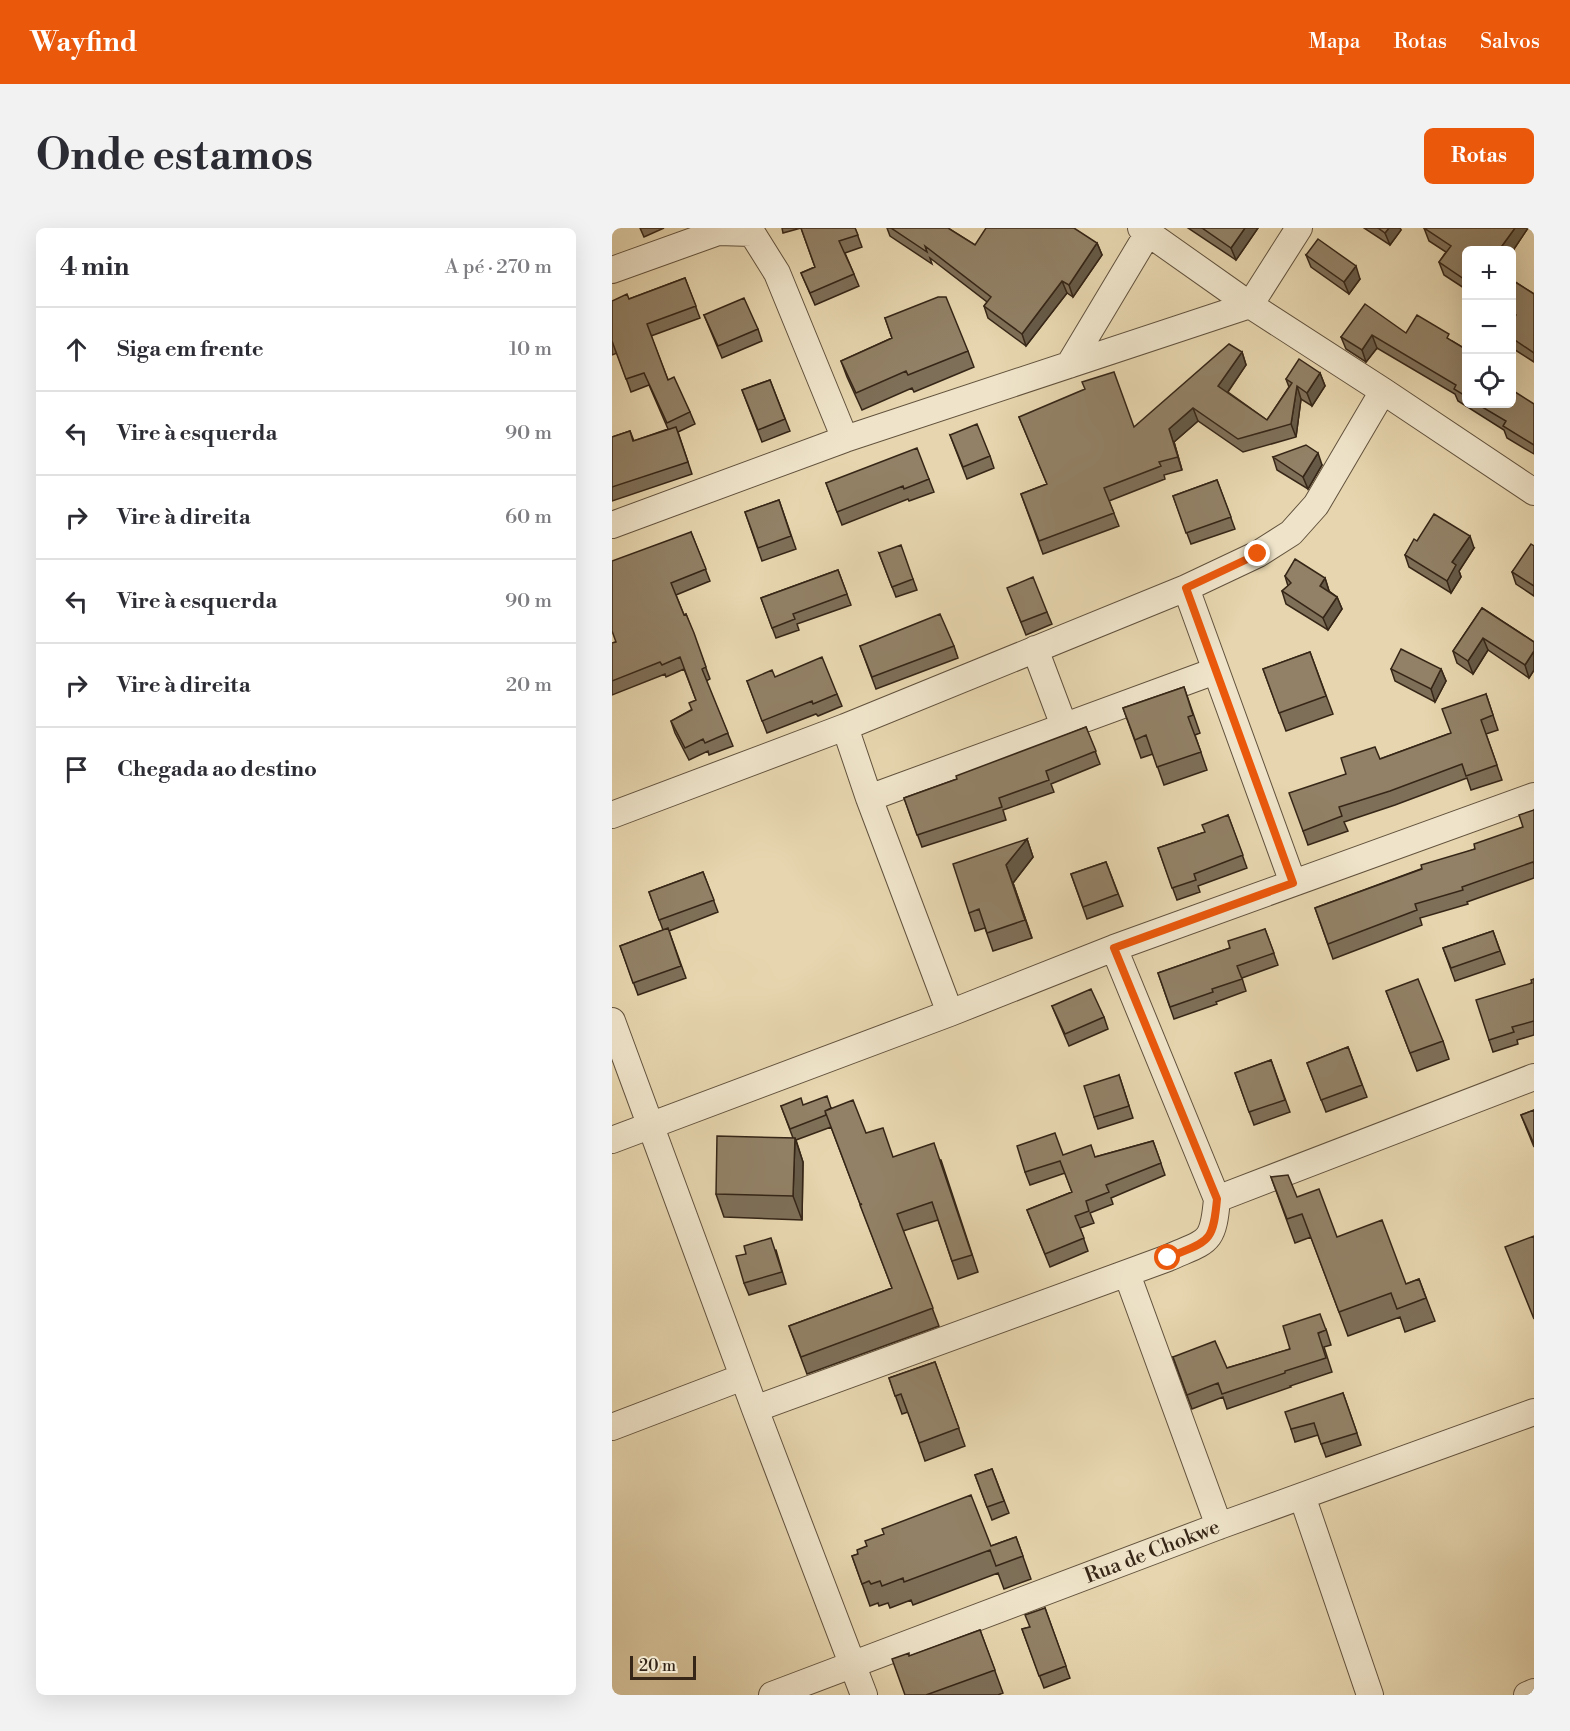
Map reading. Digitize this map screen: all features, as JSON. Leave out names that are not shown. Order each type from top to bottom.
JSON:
[{"type":"street","points":[[612,525],[845,439],[1250,305],[1299,228]]},
{"type":"street","points":[[1069,365],[1145,230],[1250,305],[1534,492]]},
{"type":"street","points":[[612,270],[718,231],[752,233],[777,273],[845,439]]},
{"type":"street","points":[[612,815],[845,727],[1186,588],[1258,554],[1291,533],[1316,505],[1383,391]]},
{"type":"street","points":[[1186,588],[1293,883]]},
{"type":"street","points":[[1035,650],[1064,726]]},
{"type":"street","points":[[869,798],[1215,671]]},
{"type":"street","points":[[845,727],[869,798],[950,1014]]},
{"type":"street","points":[[612,1140],[950,1014],[1114,948],[1534,796]]},
{"type":"street","points":[[754,1409],[1127,1274],[1206,1241],[1212,1233],[1217,1199],[1114,948]]},
{"type":"street","points":[[612,1021],[754,1409],[864,1695]]},
{"type":"street","points":[[1217,1199],[1534,1077]]},
{"type":"street","points":[[1127,1274],[1219,1526]]},
{"type":"street","points":[[612,1427],[743,1377]]},
{"type":"street","name":"Rua de Chokwe","points":[[772,1695],[1219,1526],[1534,1412]]},
{"type":"street","points":[[1302,1496],[1370,1695]]},
{"type":"street","points":[[1527,1695],[1534,1692]]},
{"type":"building","points":[[801,228],[855,228],[858,235],[839,241],[854,274],[810,293],[801,273],[815,267]]},
{"type":"building","points":[[891,228],[948,228],[975,245],[986,228],[1074,228],[1097,243],[1069,285],[1062,281],[1022,334],[984,306],[991,297],[925,246],[927,252]]},
{"type":"building","points":[[1202,228],[1245,228],[1231,248]]},
{"type":"building","points":[[1378,228],[1389,228],[1385,233]]},
{"type":"building","points":[[1424,228],[1515,228],[1502,246],[1462,246],[1462,278],[1439,262],[1451,246]]},
{"type":"building","points":[[1318,239],[1356,266],[1344,282],[1306,255]]},
{"type":"building","points":[[685,278],[696,306],[647,324],[668,380],[674,377],[690,412],[667,423],[644,373],[626,379],[612,341],[612,301],[627,294],[629,299]]},
{"type":"building","points":[[1516,283],[1534,294],[1534,353],[1516,341]]},
{"type":"building","points":[[938,297],[946,297],[968,351],[908,375],[906,371],[856,393],[841,361],[892,338],[885,318]]},
{"type":"building","points":[[744,298],[758,329],[718,346],[704,315]]},
{"type":"building","points":[[1365,304],[1406,333],[1417,315],[1449,334],[1447,338],[1462,347],[1462,394],[1454,389],[1456,385],[1372,335],[1362,350],[1341,337]]},
{"type":"building","points":[[1229,344],[1242,352],[1218,386],[1267,420],[1292,383],[1286,379],[1299,359],[1320,373],[1307,393],[1297,386],[1291,424],[1238,439],[1193,408],[1169,429],[1178,457],[1159,462],[1161,466],[1104,488],[1114,513],[1039,541],[1021,494],[1047,484],[1019,417],[1085,389],[1082,382],[1114,372],[1134,427]]},
{"type":"building","points":[[770,380],[785,419],[758,430],[742,390]]},
{"type":"building","points":[[1516,393],[1534,404],[1534,445],[1503,426],[1506,421],[1484,408],[1516,408]]},
{"type":"building","points":[[977,424],[990,456],[963,467],[950,435]]},
{"type":"building","points":[[676,427],[688,462],[612,487],[612,437],[630,431],[633,441]]},
{"type":"building","points":[[1306,445],[1318,453],[1303,477],[1273,457]]},
{"type":"building","points":[[917,448],[929,479],[904,489],[903,486],[837,512],[826,483]]},
{"type":"building","points":[[1217,480],[1231,517],[1186,533],[1173,496]]},
{"type":"building","points":[[779,500],[791,536],[758,548],[745,512]]},
{"type":"building","points":[[1434,514],[1470,536],[1452,562],[1456,565],[1447,581],[1405,555],[1414,539],[1417,541]]},
{"type":"building","points":[[691,532],[706,569],[671,583],[694,633],[706,667],[702,669],[728,733],[705,743],[703,739],[685,748],[671,721],[692,710],[689,703],[696,700],[680,657],[662,665],[660,662],[612,681],[612,643],[616,642],[612,631],[612,561]]},
{"type":"building","points":[[1531,544],[1534,546],[1534,586],[1512,572]]},
{"type":"building","points":[[901,545],[913,579],[892,587],[879,553]]},
{"type":"building","points":[[1295,559],[1325,578],[1320,586],[1337,597],[1323,618],[1282,591],[1291,583],[1285,576]]},
{"type":"building","points":[[838,570],[847,594],[793,614],[795,619],[772,628],[761,598]]},
{"type":"building","points":[[1033,577],[1047,612],[1021,622],[1007,588]]},
{"type":"building","points":[[1482,608],[1534,642],[1534,651],[1525,665],[1483,638],[1468,661],[1453,651]]},
{"type":"building","points":[[940,614],[954,646],[872,677],[860,646]]},
{"type":"building","points":[[1401,649],[1441,669],[1431,689],[1391,669]]},
{"type":"building","points":[[1310,652],[1326,696],[1279,713],[1263,669]]},
{"type":"building","points":[[822,657],[837,694],[813,704],[812,701],[762,721],[747,681],[772,670],[775,677]]},
{"type":"building","points":[[1184,687],[1193,715],[1188,717],[1201,752],[1157,767],[1146,735],[1135,740],[1123,708]]},
{"type":"building","points":[[1486,694],[1493,715],[1481,720],[1497,765],[1466,776],[1462,764],[1339,807],[1342,816],[1303,831],[1289,793],[1346,774],[1341,758],[1375,747],[1380,759],[1451,733],[1442,709]]},
{"type":"building","points":[[1086,727],[1096,751],[1046,771],[1049,780],[999,798],[1002,807],[917,835],[904,798]]},
{"type":"building","points":[[1534,810],[1534,864],[1533,862],[1462,887],[1463,890],[1415,904],[1417,910],[1328,944],[1315,908],[1422,869],[1421,865],[1475,849],[1474,844],[1523,827],[1519,815]]},
{"type":"building","points":[[1228,815],[1243,855],[1194,874],[1196,880],[1172,888],[1158,848],[1205,832],[1202,825]]},
{"type":"building","points":[[1027,839],[1006,865],[1025,920],[987,933],[979,909],[969,913],[953,864]]},
{"type":"building","points":[[1106,862],[1118,894],[1083,907],[1071,874]]},
{"type":"building","points":[[703,872],[714,900],[659,920],[649,892]]},
{"type":"building","points":[[668,928],[681,966],[633,983],[620,946]]},
{"type":"building","points":[[1265,929],[1274,953],[1237,966],[1242,979],[1170,1007],[1158,973],[1230,948],[1228,941]]},
{"type":"building","points":[[1493,931],[1500,951],[1451,968],[1443,948]]},
{"type":"building","points":[[1418,979],[1443,1041],[1410,1053],[1386,991]]},
{"type":"building","points":[[1534,979],[1534,1021],[1512,1027],[1514,1032],[1489,1040],[1476,1000],[1532,983],[1531,980]]},
{"type":"building","points":[[1091,989],[1104,1017],[1065,1034],[1052,1006]]},
{"type":"building","points":[[1348,1047],[1362,1085],[1321,1100],[1307,1063]]},
{"type":"building","points":[[1271,1060],[1285,1100],[1249,1112],[1235,1073]]},
{"type":"building","points":[[1119,1075],[1129,1106],[1094,1117],[1084,1086]]},
{"type":"building","points":[[827,1096],[831,1108],[825,1111],[826,1115],[790,1129],[781,1106],[801,1098],[803,1105]]},
{"type":"building","points":[[853,1100],[866,1133],[883,1128],[893,1157],[934,1143],[972,1255],[952,1261],[932,1202],[897,1214],[933,1308],[801,1357],[789,1326],[892,1288],[825,1111]]},
{"type":"building","points":[[1534,1110],[1534,1144],[1521,1115]]},
{"type":"building","points":[[1055,1133],[1063,1155],[1091,1145],[1095,1157],[1153,1141],[1161,1163],[1106,1185],[1109,1192],[1086,1201],[1089,1211],[1075,1216],[1084,1238],[1045,1254],[1027,1210],[1072,1192],[1060,1161],[1025,1172],[1017,1146]]},
{"type":"building","points":[[717,1136],[795,1138],[793,1196],[716,1194]]},
{"type":"building","points":[[1288,1175],[1297,1197],[1319,1189],[1337,1237],[1382,1220],[1406,1284],[1419,1279],[1426,1298],[1397,1309],[1391,1293],[1339,1312],[1302,1214],[1287,1219],[1271,1177]]},
{"type":"building","points":[[1534,1236],[1534,1319],[1505,1247]]},
{"type":"building","points":[[771,1238],[782,1272],[744,1283],[736,1256],[746,1254],[744,1246]]},
{"type":"building","points":[[1320,1314],[1326,1330],[1318,1333],[1326,1358],[1222,1394],[1218,1383],[1187,1395],[1173,1357],[1215,1341],[1227,1368],[1290,1349],[1283,1326]]},
{"type":"building","points":[[935,1362],[959,1428],[919,1443],[901,1394],[895,1396],[889,1378]]},
{"type":"building","points":[[1343,1393],[1357,1433],[1321,1444],[1314,1423],[1291,1429],[1285,1412]]},
{"type":"building","points":[[992,1469],[1004,1501],[987,1507],[975,1475]]},
{"type":"building","points":[[971,1495],[991,1546],[1016,1537],[1023,1556],[996,1566],[990,1550],[904,1582],[903,1578],[882,1586],[880,1581],[871,1584],[869,1581],[862,1584],[852,1556],[858,1554],[857,1550],[867,1546],[865,1541],[884,1534],[882,1529]]},
{"type":"building","points":[[1045,1608],[1066,1666],[1039,1676],[1022,1629],[1030,1627],[1025,1615]]},
{"type":"building","points":[[980,1630],[995,1670],[926,1695],[905,1695],[892,1659],[909,1653],[909,1656]]},
{"type":"route","points":[[1168,1258],[1206,1241],[1212,1233],[1217,1199],[1114,948],[1293,883],[1186,588],[1258,554]]}]
